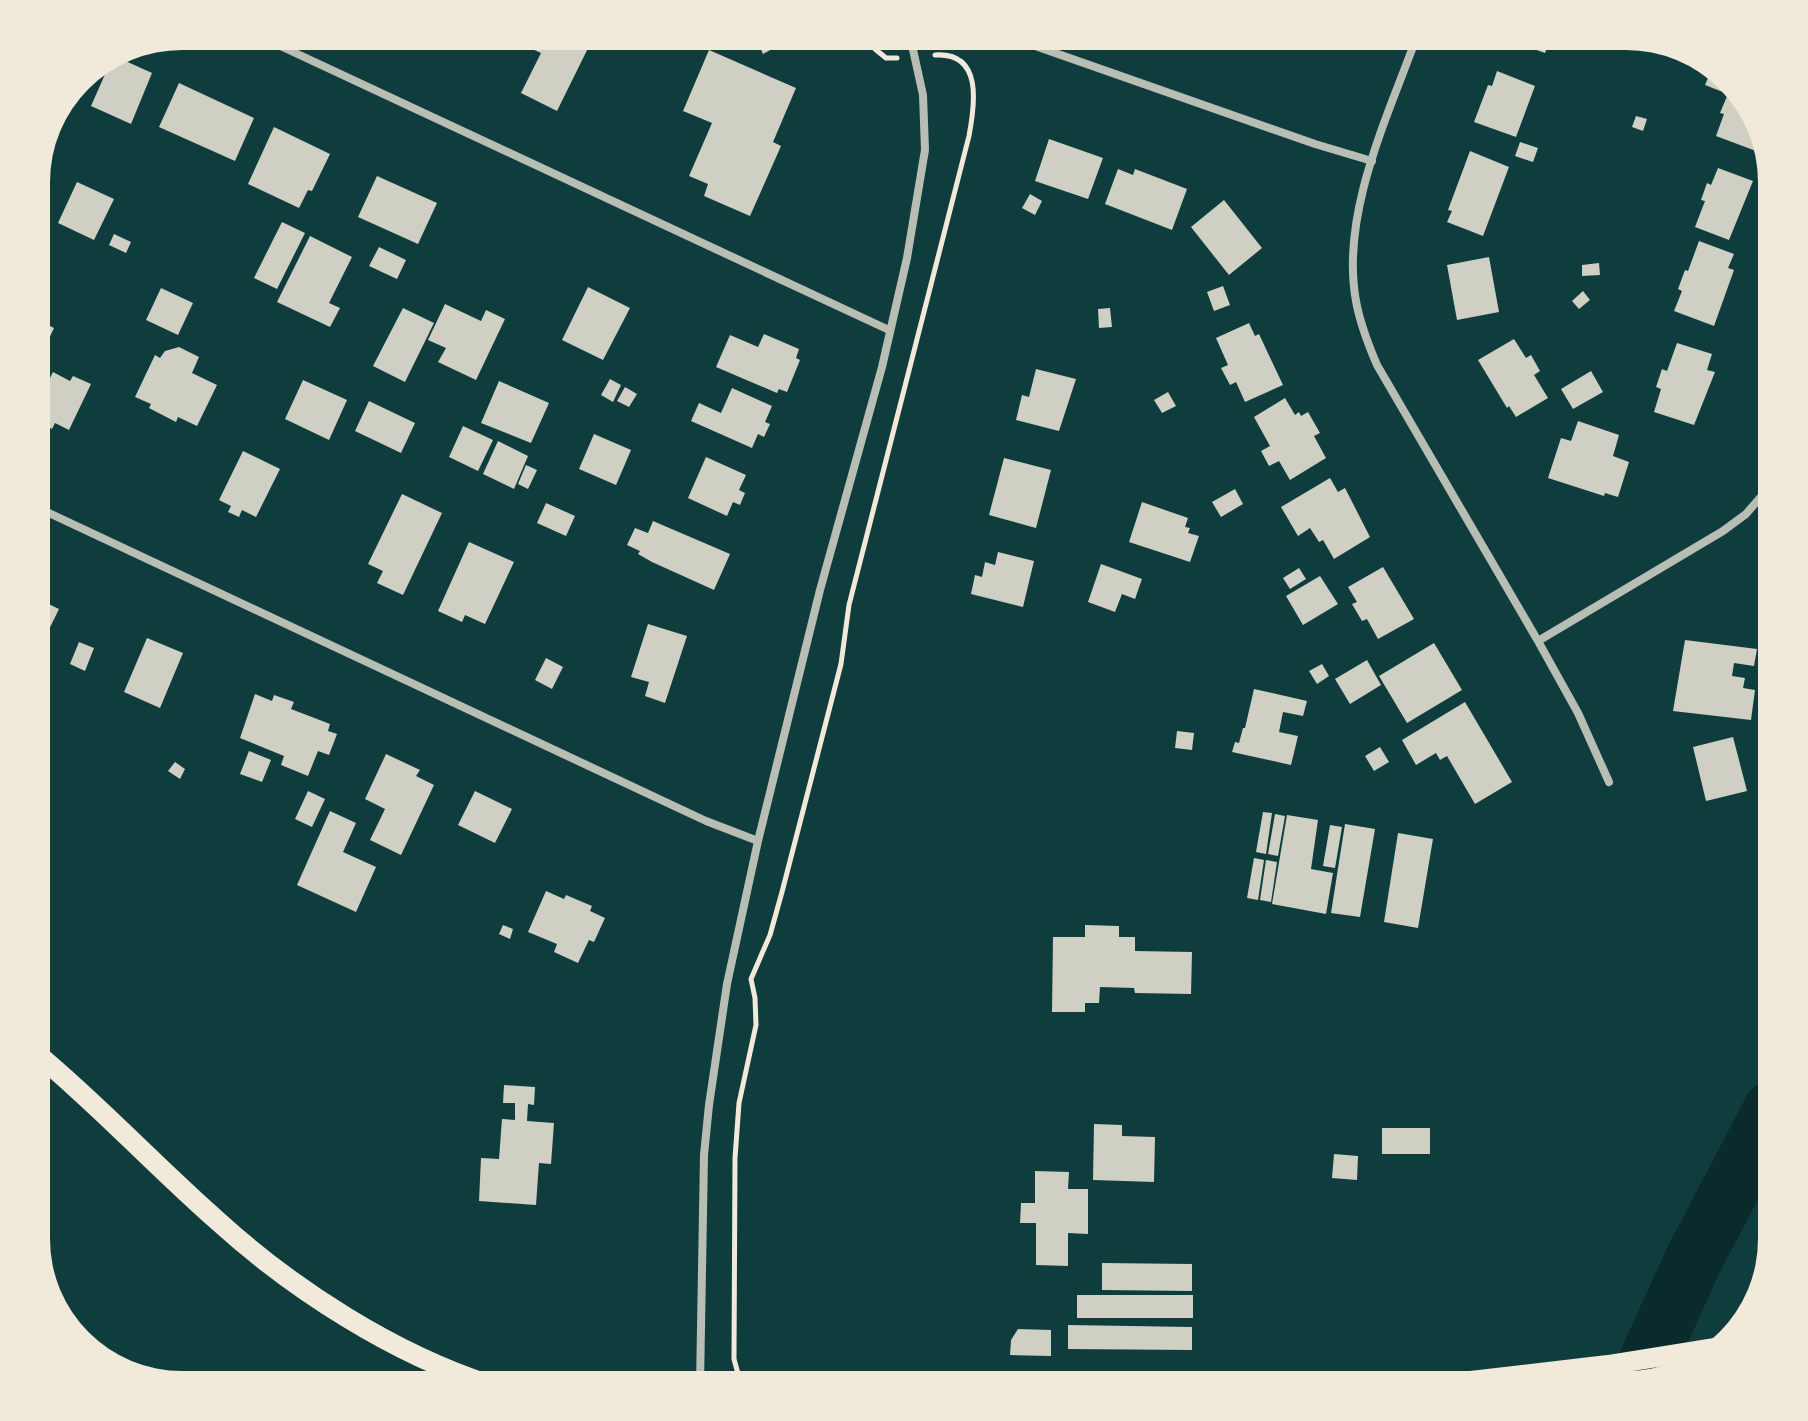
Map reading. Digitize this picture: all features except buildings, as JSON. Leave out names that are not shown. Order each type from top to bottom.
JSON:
[{"type":"main road","points":[[50,1066],[266,1262],[363,1328],[454,1371]]},
{"type":"main road","points":[[1556,1371],[1691,1353]]},
{"type":"street","points":[[289,50],[889,330]]},
{"type":"street","points":[[700,1371],[704,1155],[727,984],[758,841],[820,590],[882,367],[907,258],[925,150],[923,95],[913,50]]},
{"type":"street","points":[[1047,50],[1300,139],[1372,161]]},
{"type":"street","points":[[1412,50],[1372,161],[1357,215],[1353,275],[1364,333],[1377,365],[1578,713],[1609,782]]},
{"type":"street","points":[[1538,641],[1723,531],[1746,514],[1758,500]]},
{"type":"street","points":[[50,514],[706,821],[758,841]]},
{"type":"path","points":[[737,1371],[734,1359],[735,1158],[739,1103],[756,1025],[751,979],[770,935],[841,664],[849,605],[969,136],[975,102],[971,73],[957,58],[941,55],[886,58],[876,50]]},
{"type":"waterway","points":[[1644,1369],[1693,1261],[1758,1137]]}]
